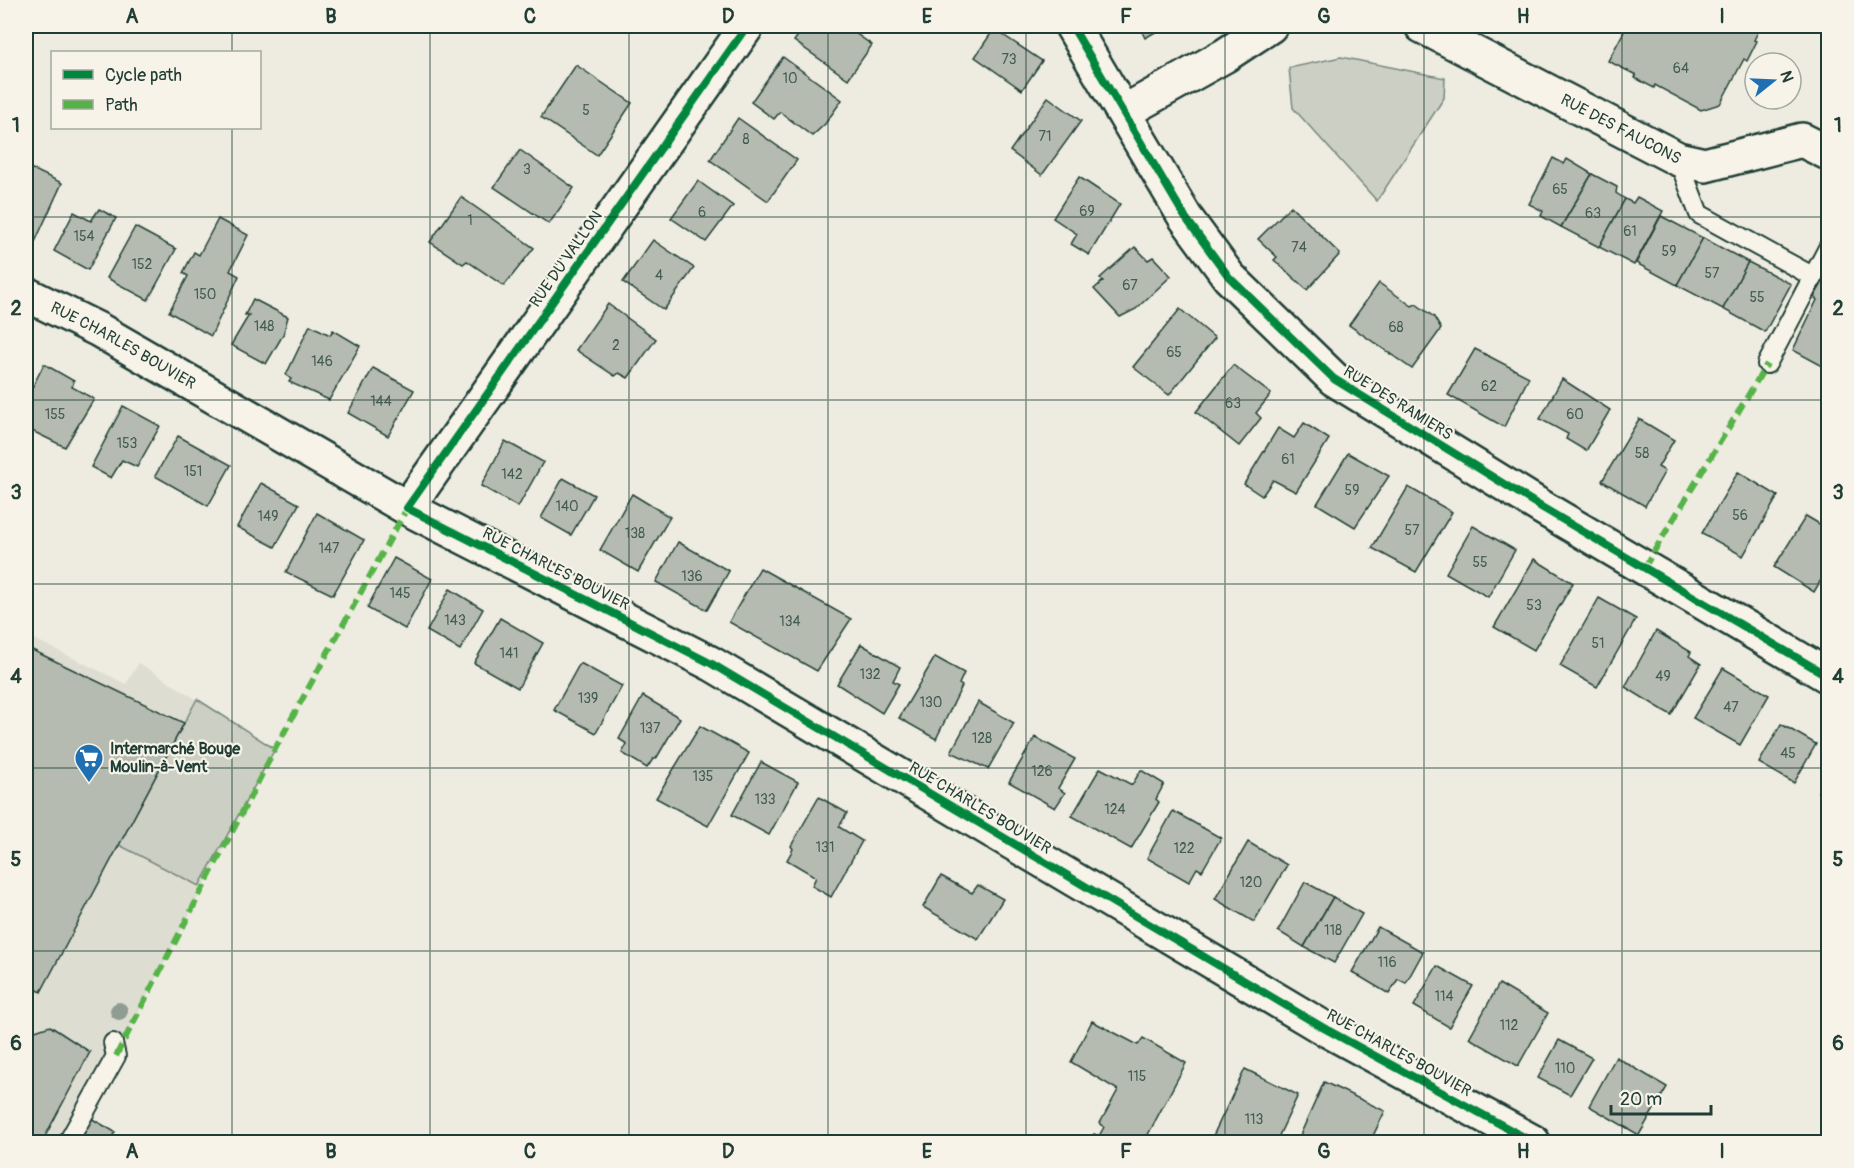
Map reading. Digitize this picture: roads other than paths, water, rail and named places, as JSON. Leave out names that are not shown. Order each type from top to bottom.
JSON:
[{"type":"street","name":"RUE DU VALLON","points":[[406,508],[747,26]]},
{"type":"street","name":"RUE DES RAMIERS","points":[[1072,26],[1185,217],[1229,277],[1334,379],[1543,508],[1828,676]]},
{"type":"street","points":[[1124,112],[1224,56],[1270,26]]},
{"type":"street","name":"RUE DES FAUCONS","points":[[1422,26],[1678,159],[1705,165],[1802,140],[1828,153]]},
{"type":"street","name":"RUE CHARLES BOUVIER","points":[[26,294],[99,330],[406,508],[712,664],[1322,1027],[1533,1143]]},
{"type":"lane","points":[[1678,159],[1700,214],[1812,276]]},
{"type":"lane","points":[[1767,364],[1828,248]]},
{"type":"lane","points":[[68,1143],[115,1050]]},
{"type":"place","name":"Intermarché Bouge Moulin-à-Vent","points":[[89,784]]}]
